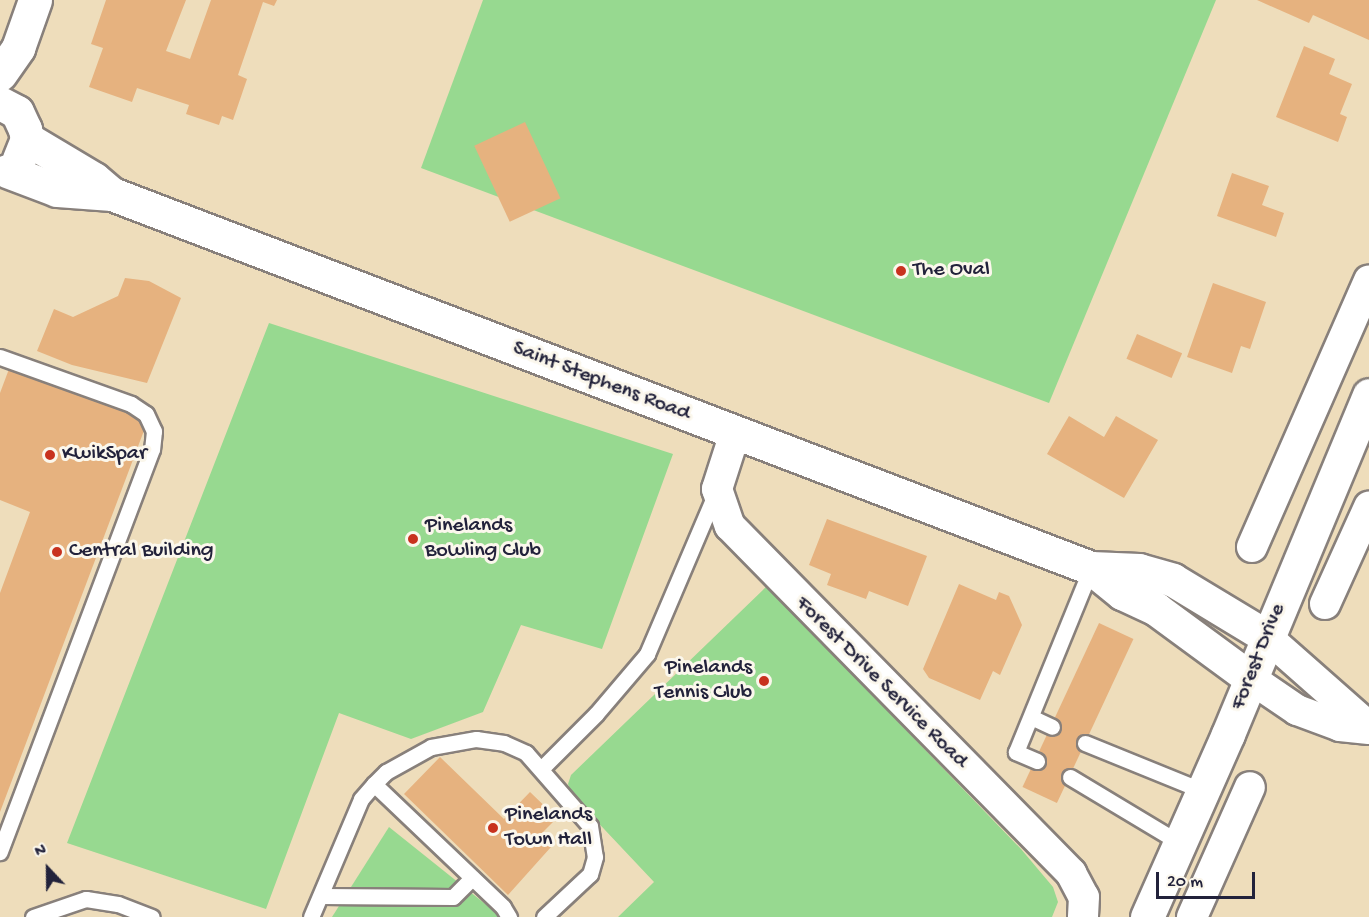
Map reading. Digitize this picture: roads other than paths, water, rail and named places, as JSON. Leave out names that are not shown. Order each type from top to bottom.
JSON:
[{"type":"street","points":[[2,178],[23,153],[14,118],[9,61],[35,0]]},
{"type":"street","name":"Saint Stephens Road","points":[[14,118],[112,194]]},
{"type":"street","name":"Saint Stephens Road","points":[[2,178],[57,190],[112,194],[1091,568],[1122,593],[1156,609],[1250,678]]},
{"type":"street","points":[[1252,547],[1369,281]]},
{"type":"street","name":"Forest Drive","points":[[1147,917],[1203,791],[1369,395]]},
{"type":"street","points":[[717,489],[735,433]]},
{"type":"street","name":"Forest Drive Service Road","points":[[717,489],[730,526],[745,545],[1071,873],[1084,897],[1083,917]]},
{"type":"street","points":[[1325,604],[1369,507]]},
{"type":"street","name":"Saint Stephens Road","points":[[1091,568],[1139,570],[1173,580],[1267,637]]},
{"type":"street","points":[[1267,637],[1369,728]]},
{"type":"street","points":[[1250,678],[1297,711],[1340,726],[1369,728]]},
{"type":"street","points":[[1192,917],[1250,787]]},
{"type":"lane","points":[[0,357],[131,404],[146,414],[154,431],[152,449],[0,852]]},
{"type":"lane","points":[[541,769],[597,714],[647,654],[717,489]]},
{"type":"lane","points":[[1037,761],[1016,752],[1091,568]]},
{"type":"lane","points":[[1031,717],[1052,727]]},
{"type":"lane","points":[[311,917],[361,800],[374,784],[386,772],[431,747],[476,739],[504,743],[526,753],[590,826],[595,849],[590,874],[544,917]]},
{"type":"lane","points":[[1085,743],[1203,791]]},
{"type":"lane","points":[[1070,777],[1180,843]]},
{"type":"lane","points":[[374,784],[472,878],[509,917]]},
{"type":"lane","points":[[321,896],[453,897],[472,878]]},
{"type":"lane","points":[[33,917],[86,899],[118,904],[152,917]]},
{"type":"place","name":"The Oval","points":[[901,271]]},
{"type":"place","name":"KwikSpar","points":[[50,455]]},
{"type":"place","name":"Pinelands Bowling Club","points":[[413,539]]},
{"type":"place","name":"Central Building","points":[[57,552]]},
{"type":"place","name":"Pinelands Tennis Club","points":[[764,681]]},
{"type":"place","name":"Pinelands Town Hall","points":[[493,828]]}]
